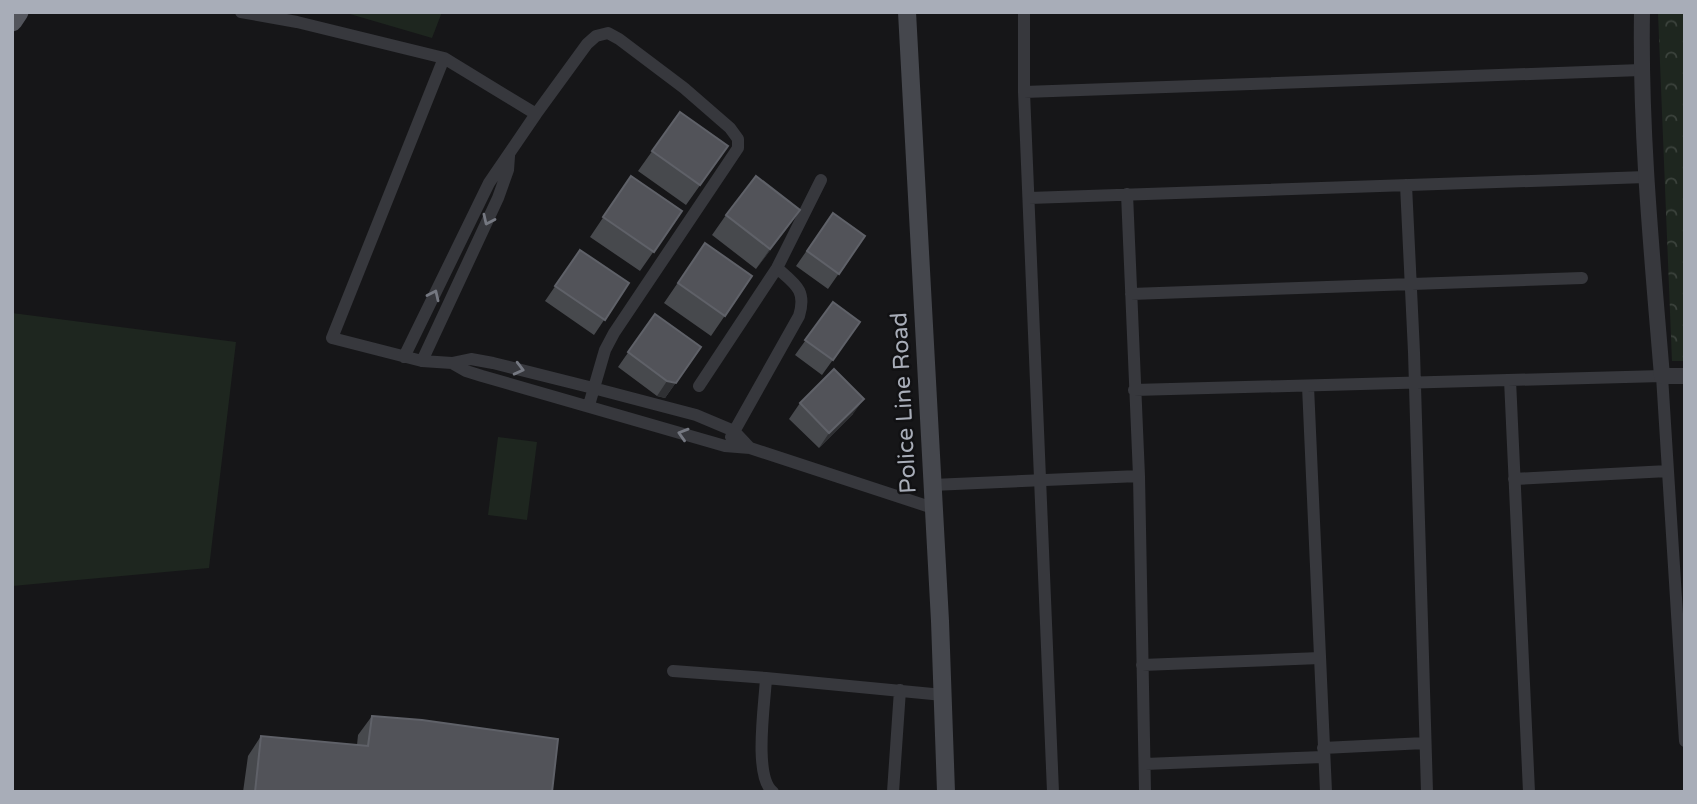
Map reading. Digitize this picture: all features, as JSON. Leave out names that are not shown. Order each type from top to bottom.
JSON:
[{"type":"main road","points":[[12,20],[18,12]]},
{"type":"main road","name":"Police Line Road","points":[[907,12],[946,792]]},
{"type":"street","points":[[241,12],[297,22],[444,58],[537,114]]},
{"type":"street","points":[[1024,12],[1024,92],[1053,792]]},
{"type":"street","points":[[1642,12],[1641,70],[1646,177],[1662,376],[1685,741]]},
{"type":"street","points":[[404,356],[500,165],[587,44],[596,36],[608,33],[619,38],[684,88],[730,128],[738,139],[738,148],[614,333],[605,350],[589,405]]},
{"type":"street","points":[[444,58],[332,338],[422,361],[452,363],[482,360],[696,415],[734,431],[750,448]]},
{"type":"street","points":[[1024,92],[1641,70]]},
{"type":"street","points":[[422,361],[498,198],[506,177],[509,155]]},
{"type":"street","points":[[1029,198],[1646,177]]},
{"type":"street","points":[[699,386],[777,268],[821,180]]},
{"type":"street","points":[[1406,185],[1427,792]]},
{"type":"street","points":[[1127,194],[1139,476],[1145,792]]},
{"type":"street","points":[[725,446],[799,316],[802,306],[799,289],[777,268]]},
{"type":"street","points":[[1131,294],[1582,278]]},
{"type":"street","points":[[452,363],[482,376],[725,446],[750,448],[933,508]]},
{"type":"street","points":[[1134,390],[1685,376]]},
{"type":"street","points":[[1510,380],[1528,792]]},
{"type":"street","points":[[1308,386],[1326,792]]},
{"type":"street","points":[[1514,478],[1668,471]]},
{"type":"street","points":[[932,485],[1139,476]]},
{"type":"street","points":[[1143,665],[1320,657]]},
{"type":"street","points":[[673,671],[943,695]]},
{"type":"street","points":[[766,678],[761,762],[765,782],[773,792]]},
{"type":"street","points":[[893,792],[900,690]]},
{"type":"street","points":[[1144,764],[1425,743]]},
{"type":"green space","points":[[343,12],[442,12],[432,38]]},
{"type":"green space","points":[[1658,12],[1685,12],[1685,361],[1672,361]]},
{"type":"green space","points":[[12,313],[236,342],[209,568],[12,586]]},
{"type":"green space","points":[[498,437],[537,442],[527,520],[488,515]]},
{"type":"building","points":[[680,112],[728,146],[700,185],[652,151]]},
{"type":"building","points":[[631,176],[682,211],[654,252],[603,217]]},
{"type":"building","points":[[756,176],[800,210],[770,249],[726,215]]},
{"type":"building","points":[[833,213],[865,236],[839,274],[807,251]]},
{"type":"building","points":[[705,243],[752,276],[725,316],[678,283]]},
{"type":"building","points":[[580,250],[629,283],[605,320],[555,286]]},
{"type":"building","points":[[833,302],[860,322],[833,360],[805,340]]},
{"type":"building","points":[[655,314],[701,347],[676,383],[667,381],[628,352]]},
{"type":"building","points":[[834,369],[864,399],[829,433],[800,403]]},
{"type":"building","points":[[372,716],[422,720],[558,739],[552,792],[255,792],[261,736],[368,746]]}]
